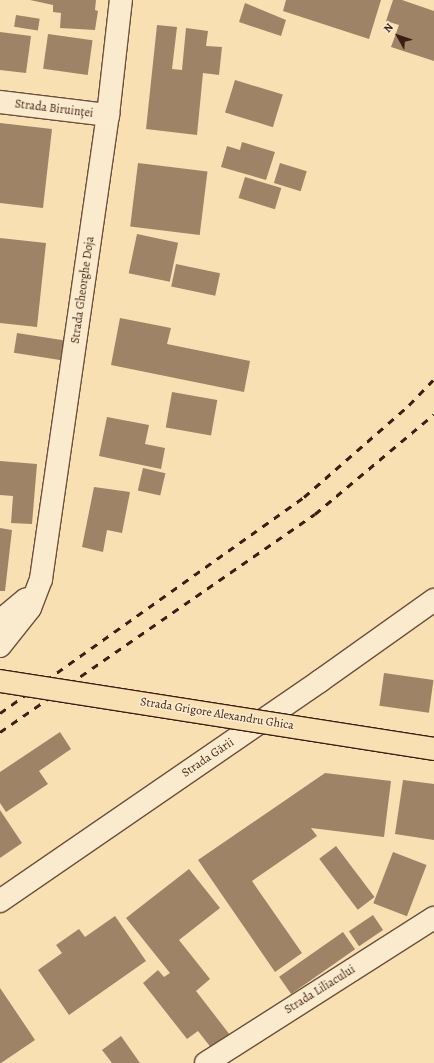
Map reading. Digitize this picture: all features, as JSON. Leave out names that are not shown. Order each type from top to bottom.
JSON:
[{"type":"main road","name":"Strada Grigore Alexandru Ghica","points":[[0,681],[434,749]]},
{"type":"street","name":"Strada Gheorghe Doja","points":[[41,579],[108,115],[121,0]]},
{"type":"street","name":"Strada Biruinței","points":[[0,102],[108,115]]},
{"type":"street","points":[[0,621],[27,599],[41,579]]},
{"type":"street","points":[[0,646],[30,608],[41,579]]},
{"type":"street","name":"Strada Gării","points":[[0,901],[320,682],[434,600]]},
{"type":"street","name":"Strada Liliacului","points":[[206,1063],[434,918]]},
{"type":"building","points":[[30,0],[96,0],[95,10],[98,11],[95,30],[60,28],[61,13],[53,12],[53,5]]},
{"type":"building","points":[[286,0],[381,0],[369,39],[283,11]]},
{"type":"building","points":[[393,0],[402,0],[434,11],[434,61],[391,47],[399,25],[386,21]]},
{"type":"building","points":[[245,3],[286,20],[281,36],[239,22]]},
{"type":"building","points":[[16,15],[40,19],[38,31],[14,27]]},
{"type":"building","points":[[157,25],[177,27],[172,69],[182,70],[186,28],[208,31],[206,46],[222,47],[219,75],[203,73],[197,135],[146,129]]},
{"type":"building","points":[[0,32],[31,36],[26,73],[0,70]]},
{"type":"building","points":[[48,34],[93,40],[88,75],[43,69]]},
{"type":"building","points":[[235,80],[283,95],[273,127],[225,113]]},
{"type":"building","points":[[0,123],[52,129],[43,208],[0,203]]},
{"type":"building","points":[[242,142],[275,152],[266,180],[221,167],[227,146],[240,150]]},
{"type":"building","points":[[138,163],[207,172],[200,235],[130,227]]},
{"type":"building","points":[[280,163],[307,171],[301,191],[274,183]]},
{"type":"building","points":[[245,177],[281,188],[275,209],[239,198]]},
{"type":"building","points":[[137,234],[178,243],[170,282],[129,273]]},
{"type":"building","points":[[0,238],[46,243],[37,327],[0,323]]},
{"type":"building","points":[[176,264],[220,273],[215,296],[171,286]]},
{"type":"building","points":[[120,318],[171,328],[167,344],[250,361],[244,392],[111,365]]},
{"type":"building","points":[[17,333],[66,341],[63,361],[14,353]]},
{"type":"building","points":[[172,392],[217,400],[211,435],[166,427]]},
{"type":"building","points":[[107,417],[149,425],[145,444],[165,448],[161,469],[99,456]]},
{"type":"building","points":[[0,461],[37,464],[32,524],[11,523],[13,496],[0,495]]},
{"type":"building","points":[[143,468],[165,473],[160,496],[138,490]]},
{"type":"building","points":[[94,487],[130,492],[122,533],[107,530],[103,552],[82,547]]},
{"type":"building","points":[[0,528],[12,530],[5,591],[0,591]]},
{"type":"building","points":[[384,673],[434,680],[429,713],[379,706]]},
{"type":"building","points":[[60,732],[71,749],[39,771],[48,784],[6,812],[0,803],[0,772]]},
{"type":"building","points":[[325,773],[391,781],[384,837],[311,828],[317,836],[252,881],[302,953],[275,972],[198,860]]},
{"type":"building","points":[[403,780],[434,784],[434,840],[395,834]]},
{"type":"building","points":[[0,810],[22,843],[0,858]]},
{"type":"building","points":[[336,846],[375,897],[358,910],[319,859]]},
{"type":"building","points":[[393,852],[427,865],[407,916],[373,903]]},
{"type":"building","points":[[189,869],[220,908],[179,940],[210,979],[196,991],[230,1035],[212,1049],[198,1031],[187,1039],[143,983],[158,970],[164,977],[170,973],[126,918]]},
{"type":"building","points":[[373,915],[383,930],[359,946],[349,931]]},
{"type":"building","points":[[115,916],[146,961],[69,1015],[38,970],[62,953],[56,945],[79,929],[85,937]]},
{"type":"building","points":[[343,932],[355,949],[291,994],[279,977]]},
{"type":"building","points":[[0,988],[35,1040],[1,1063],[0,1063]]},
{"type":"building","points":[[121,1036],[140,1063],[112,1063],[102,1050]]},
{"type":"railway","points":[[0,713],[304,497],[409,405],[434,379]]},
{"type":"railway","points":[[0,732],[315,514],[434,414]]}]
